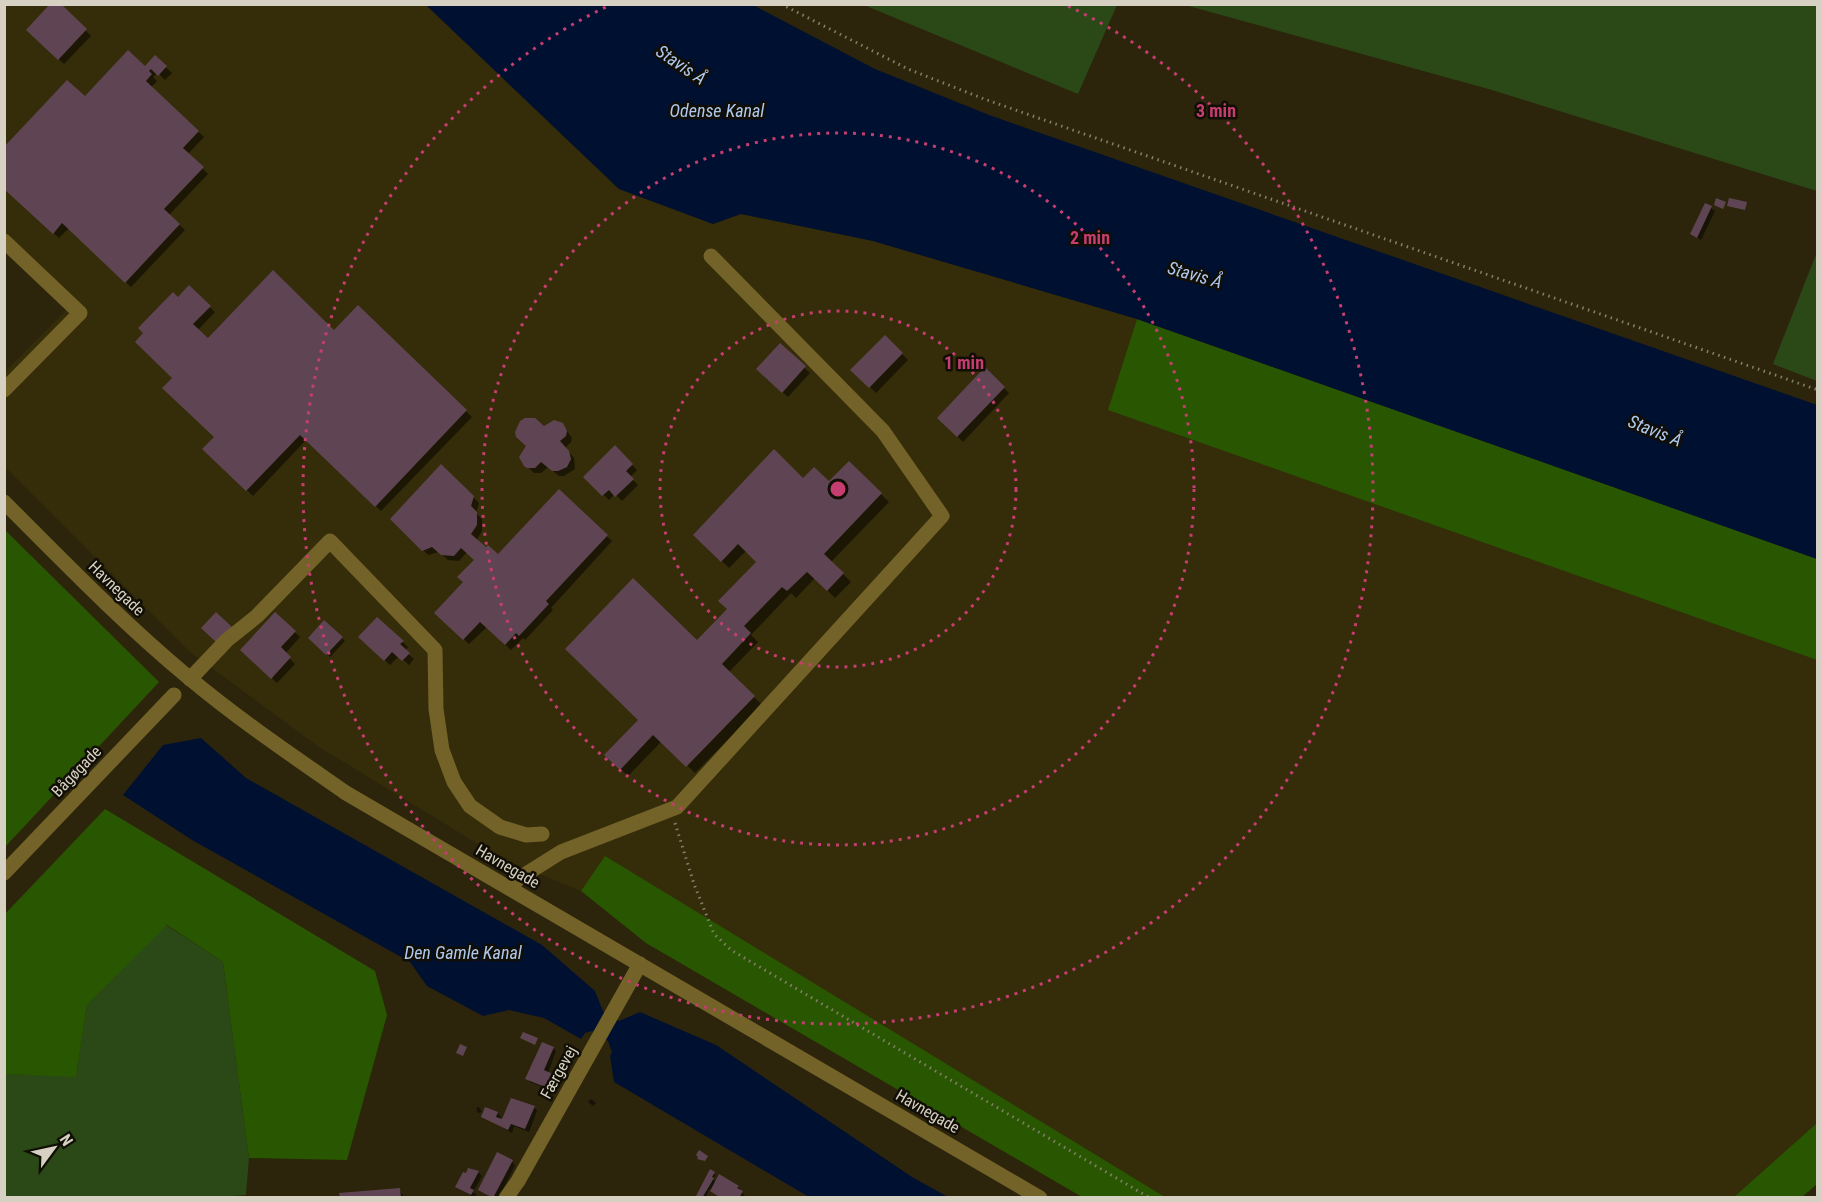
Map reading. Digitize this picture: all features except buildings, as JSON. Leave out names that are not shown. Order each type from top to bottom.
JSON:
[{"type":"street","points":[[4,241],[80,313],[4,390]]},
{"type":"street","points":[[510,888],[518,879],[561,852],[677,807],[942,516],[883,432],[711,256]]},
{"type":"street","name":"Havnegade","points":[[4,502],[108,605],[195,682],[346,793],[1040,1197]]},
{"type":"street","points":[[195,682],[248,633],[257,616],[330,542],[435,650],[436,709],[442,750],[454,782],[470,806],[500,827],[526,835],[542,834]]},
{"type":"street","name":"Bågøgade","points":[[4,873],[174,695]]},
{"type":"street","name":"Færgevej","points":[[506,1197],[518,1181],[640,964]]},
{"type":"path","points":[[781,4],[908,69],[984,99],[1818,390]]},
{"type":"path","points":[[671,809],[694,884],[714,934],[731,950],[1150,1197]]},
{"type":"shaded area","points":[[4,5],[426,5],[619,189],[713,224],[741,214],[873,241],[1137,319],[1109,410],[1817,660],[1817,1123],[1734,1197],[1165,1197],[605,857],[581,891],[501,858],[319,747],[190,652],[5,467],[5,372],[69,307],[5,245]]},
{"type":"green space","points":[[1117,4],[1078,94],[864,5]]},
{"type":"green space","points":[[1185,5],[1817,5],[1817,191],[1492,90]]},
{"type":"green space","points":[[1817,252],[1817,381],[1773,364]]},
{"type":"green space","points":[[1137,319],[1817,559],[1817,660],[1108,410]]},
{"type":"green space","points":[[4,529],[159,682],[5,847],[4,847]]},
{"type":"green space","points":[[105,809],[375,971],[387,1015],[347,1160],[249,1158],[223,962],[167,925],[87,1005],[76,1077],[5,1074],[5,914]]},
{"type":"green space","points":[[605,856],[1165,1197],[1082,1197],[646,943],[581,891]]},
{"type":"green space","points":[[166,925],[223,962],[249,1158],[246,1195],[206,1198],[5,1198],[5,1074],[76,1076],[87,1005]]},
{"type":"green space","points":[[1817,1123],[1817,1184],[1802,1197],[1734,1197]]},
{"type":"water","name":"Odense Kanal","points":[[426,5],[753,5],[875,69],[989,115],[1817,405],[1817,559],[1137,319],[873,241],[741,214],[713,224],[619,189]]},
{"type":"water","name":"Den Gamle Kanal","points":[[201,738],[246,778],[542,945],[595,991],[603,1011],[619,1021],[640,1012],[716,1045],[912,1177],[948,1197],[809,1197],[614,1082],[610,1056],[612,1052],[608,1041],[592,1031],[585,1033],[581,1039],[544,1018],[509,1010],[483,1016],[427,986],[410,962],[192,840],[123,795],[163,745]]},
{"type":"water label","name":"Stavis Å","points":[[681,65]]},
{"type":"water label","name":"Stavis Å","points":[[1195,275]]},
{"type":"water label","name":"Stavis Å","points":[[1655,431]]}]
